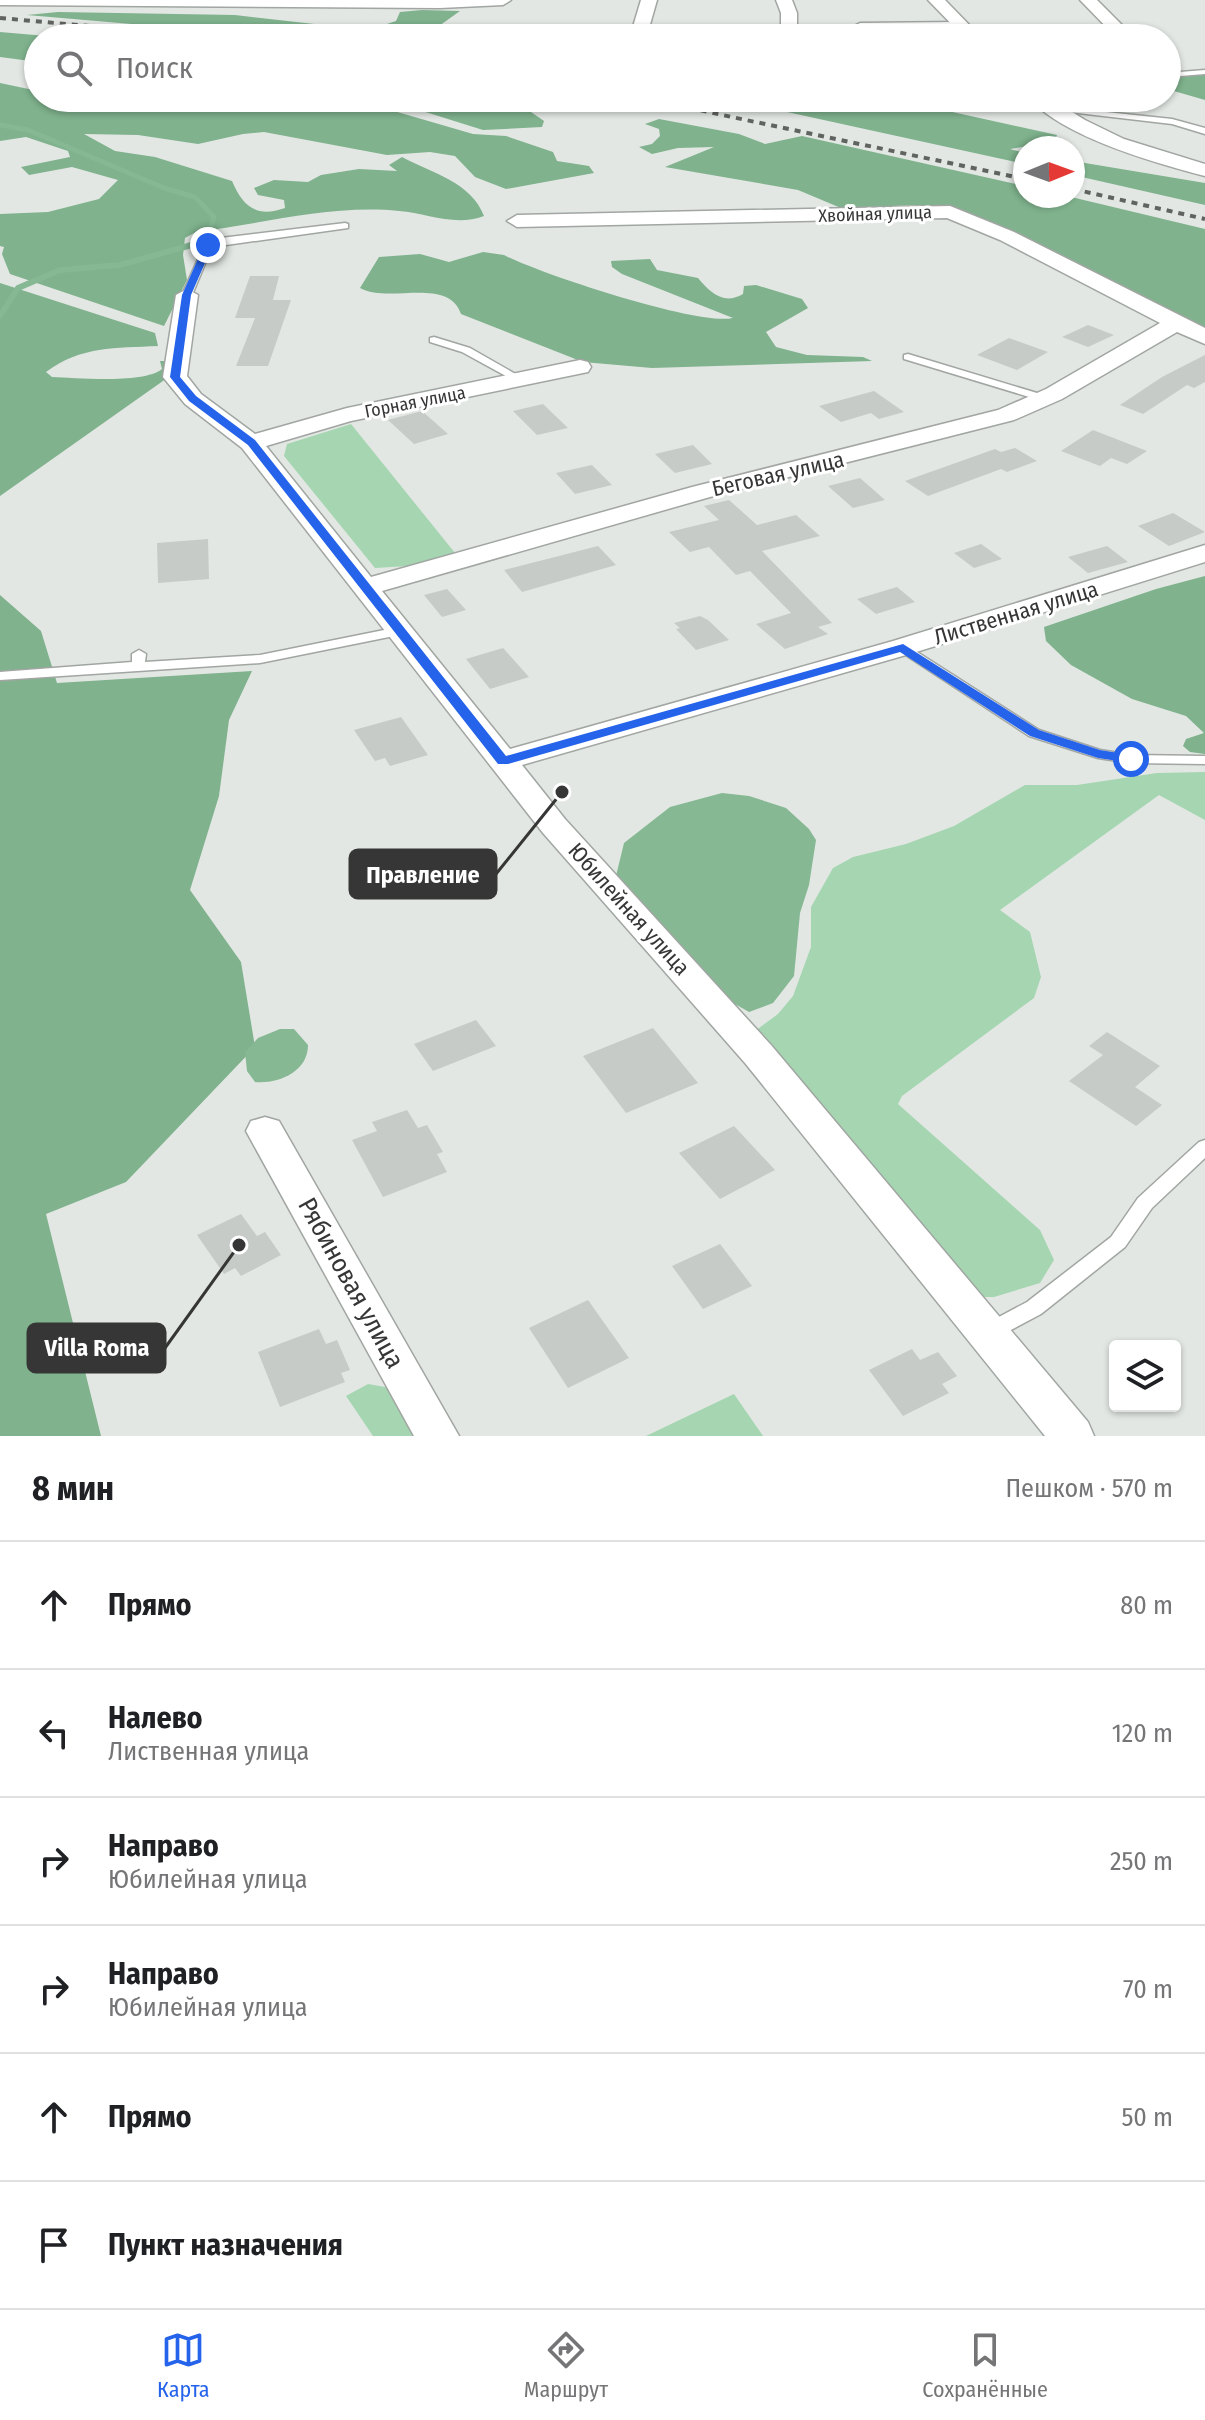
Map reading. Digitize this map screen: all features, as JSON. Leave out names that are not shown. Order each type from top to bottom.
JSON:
[{"type":"street","points":[[0,0],[440,3],[503,0]]},
{"type":"street","points":[[642,24],[649,0]]},
{"type":"street","points":[[784,0],[789,24]]},
{"type":"street","points":[[936,0],[961,24]]},
{"type":"street","points":[[1088,0],[1112,24]]},
{"type":"street","points":[[1058,112],[1076,125],[1130,149],[1205,170]]},
{"type":"street","name":"Хвойная улица","points":[[517,221],[950,212],[1007,236],[1205,337]]},
{"type":"street","name":"Юбилейная улица","points":[[187,295],[175,377],[193,399],[251,443],[554,826],[758,1054],[1072,1436]]},
{"type":"street","name":"Беговая улица","points":[[366,587],[701,492],[991,420],[1043,398],[1176,323]]},
{"type":"street","name":"Горная улица","points":[[251,443],[347,415],[580,367]]},
{"type":"street","name":"Лиственная улица","points":[[503,761],[903,647],[1205,553]]},
{"type":"street","name":"Рябиновая улица","points":[[265,1131],[437,1436]]},
{"type":"lane","points":[[1181,74],[1205,72]]},
{"type":"lane","points":[[1105,112],[1172,122],[1205,131]]},
{"type":"lane","points":[[187,295],[208,245],[345,226]]},
{"type":"lane","points":[[434,340],[466,350],[521,380]]},
{"type":"lane","points":[[908,357],[1043,398]]},
{"type":"lane","points":[[0,676],[138,660],[260,659],[399,631]]},
{"type":"lane","points":[[903,647],[917,660],[1034,733],[1098,754],[1131,759],[1205,760]]},
{"type":"lane","points":[[986,1334],[1034,1308],[1118,1242],[1145,1203],[1205,1147]]},
{"type":"shaded area","points":[[460,11],[442,24],[387,24],[396,21],[400,12]]},
{"type":"shaded area","points":[[58,12],[235,15],[314,24],[132,24],[27,15]]},
{"type":"shaded area","points":[[0,32],[24,34],[24,60],[0,57]]},
{"type":"shaded area","points":[[1205,73],[1205,100],[1181,93],[1181,76]]},
{"type":"shaded area","points":[[0,83],[24,88],[24,112],[397,112],[473,134],[506,136],[553,152],[557,161],[589,166],[594,173],[506,189],[475,177],[455,156],[430,152],[387,155],[264,132],[198,144],[138,135],[84,134],[115,151],[155,157],[232,181],[246,204],[266,212],[285,208],[284,200],[258,195],[254,188],[274,180],[308,182],[321,175],[359,169],[397,171],[389,165],[402,157],[460,187],[478,204],[484,216],[452,220],[399,211],[348,210],[196,232],[185,238],[183,255],[187,280],[164,326],[10,274],[2,254],[4,247],[0,246],[0,214],[48,212],[99,199],[118,180],[72,167],[29,175],[21,167],[70,157],[68,151],[26,137],[0,141]]},
{"type":"shaded area","points":[[426,112],[531,112],[544,121],[542,127],[483,130]]},
{"type":"shaded area","points":[[787,112],[953,112],[1057,135],[1013,136],[1013,149],[1010,149],[1013,150],[1013,161]]},
{"type":"shaded area","points":[[659,119],[739,134],[765,144],[802,136],[1013,183],[1013,208],[1085,208],[1085,200],[1205,229],[1205,331],[945,208],[919,205],[841,208],[798,190],[665,167],[714,147],[678,148],[652,154],[639,147],[652,144],[660,136],[659,129],[645,124]]},
{"type":"shaded area","points":[[1085,163],[1205,183],[1205,205],[1085,178]]},
{"type":"shaded area","points":[[483,252],[504,255],[619,297],[715,318],[733,318],[622,274],[612,267],[611,261],[650,259],[657,270],[698,278],[723,298],[736,297],[743,294],[744,286],[756,285],[802,299],[808,308],[766,332],[776,347],[807,355],[863,357],[872,361],[652,368],[583,362],[461,314],[454,303],[444,296],[372,292],[360,288],[379,257],[420,254],[449,262]]},
{"type":"shaded area","points":[[0,283],[155,333],[158,346],[85,353],[46,372],[52,377],[141,377],[162,369],[160,361],[171,361],[170,376],[0,496]]},
{"type":"shaded area","points":[[351,424],[455,553],[408,566],[375,568],[284,456],[287,444]]},
{"type":"shaded area","points":[[1205,576],[1205,754],[1190,752],[1183,746],[1186,739],[1204,733],[1186,716],[1132,699],[1071,665],[1046,641],[1044,627],[1156,589]]},
{"type":"shaded area","points":[[0,595],[41,631],[57,683],[252,671],[229,720],[219,796],[190,890],[241,962],[255,1047],[126,1182],[46,1214],[101,1436],[0,1436]]},
{"type":"shaded area","points":[[1205,772],[1205,820],[1159,795],[1000,910],[1030,932],[1041,977],[1034,998],[902,1096],[898,1104],[1040,1230],[1054,1260],[1040,1283],[994,1297],[975,1297],[755,1031],[778,1014],[793,996],[811,947],[811,907],[833,868],[853,857],[906,844],[954,826],[1025,785],[1077,785],[1157,773]]},
{"type":"shaded area","points":[[722,793],[749,796],[786,808],[809,829],[816,840],[809,885],[800,913],[794,976],[773,1003],[749,1012],[728,1000],[616,876],[624,843],[670,807]]},
{"type":"shaded area","points":[[280,1029],[294,1029],[308,1045],[307,1054],[290,1074],[273,1081],[255,1082],[247,1071],[245,1052],[258,1038]]},
{"type":"shaded area","points":[[368,1384],[391,1388],[419,1436],[373,1436],[346,1396]]},
{"type":"shaded area","points":[[734,1394],[763,1436],[646,1436]]},
{"type":"building","points":[[250,276],[279,276],[273,300],[291,300],[268,366],[236,366],[255,318],[235,318]]},
{"type":"building","points":[[1088,325],[1114,335],[1088,347],[1062,337]]},
{"type":"building","points":[[1009,338],[1048,352],[1017,370],[977,355]]},
{"type":"building","points":[[1205,355],[1205,382],[1194,388],[1187,385],[1143,414],[1120,405],[1162,377]]},
{"type":"building","points":[[874,391],[904,412],[879,419],[871,413],[841,422],[819,406]]},
{"type":"building","points":[[543,404],[568,428],[537,435],[513,411]]},
{"type":"building","points":[[422,411],[448,434],[414,444],[388,420]]},
{"type":"building","points":[[1093,430],[1147,451],[1127,464],[1111,458],[1100,466],[1061,451]]},
{"type":"building","points":[[693,445],[712,464],[675,473],[655,454]]},
{"type":"building","points":[[1015,448],[1037,461],[1007,472],[1001,469],[928,496],[905,481],[995,449],[1001,452]]},
{"type":"building","points":[[592,465],[612,485],[575,494],[556,473]]},
{"type":"building","points":[[860,478],[885,500],[853,508],[828,486]]},
{"type":"building","points":[[729,500],[757,525],[796,515],[820,536],[762,551],[832,623],[818,627],[828,634],[785,649],[756,624],[791,613],[750,571],[736,575],[709,547],[690,552],[669,532],[719,520],[704,506]]},
{"type":"building","points":[[1173,513],[1205,532],[1169,546],[1138,526]]},
{"type":"building","points":[[208,539],[209,579],[158,583],[157,543]]},
{"type":"building","points":[[981,544],[1002,559],[974,568],[954,553]]},
{"type":"building","points":[[598,546],[616,565],[522,592],[504,570]]},
{"type":"building","points":[[1107,546],[1128,562],[1088,573],[1068,557]]},
{"type":"building","points":[[897,587],[915,602],[876,614],[857,599]]},
{"type":"building","points":[[447,589],[466,610],[442,617],[424,595]]},
{"type":"building","points":[[700,616],[729,640],[696,650],[674,623]]},
{"type":"building","points":[[503,648],[529,677],[490,689],[466,659]]},
{"type":"building","points":[[401,717],[428,755],[390,766],[385,758],[375,761],[354,730]]},
{"type":"building","points":[[476,1020],[496,1046],[433,1071],[414,1044]]},
{"type":"building","points":[[653,1028],[698,1083],[626,1113],[583,1056]]},
{"type":"building","points":[[1107,1032],[1160,1066],[1135,1087],[1162,1105],[1136,1126],[1069,1081],[1103,1055],[1089,1046]]},
{"type":"building","points":[[407,1110],[418,1128],[427,1125],[443,1152],[437,1154],[447,1172],[383,1197],[352,1140],[377,1131],[372,1122]]},
{"type":"building","points":[[734,1126],[775,1170],[720,1199],[679,1153]]},
{"type":"building","points":[[241,1214],[257,1236],[265,1232],[281,1255],[241,1276],[235,1268],[224,1274],[197,1235]]},
{"type":"building","points":[[720,1244],[752,1286],[703,1309],[672,1266]]},
{"type":"building","points":[[588,1300],[629,1358],[568,1388],[529,1328]]},
{"type":"building","points":[[319,1329],[326,1344],[337,1340],[350,1370],[341,1373],[345,1382],[280,1407],[258,1352]]},
{"type":"building","points":[[912,1349],[920,1360],[938,1352],[957,1376],[942,1384],[949,1393],[903,1416],[869,1370]]},
{"type":"waterway","points":[[0,125],[28,130],[164,188],[195,197],[214,217],[209,232]]},
{"type":"waterway","points":[[0,316],[18,288],[60,270],[120,265],[206,241],[210,230]]},
{"type":"railway","points":[[0,18],[66,24]]},
{"type":"railway","points":[[708,112],[1013,176]]},
{"type":"railway","points":[[1085,192],[1205,219]]},
{"type":"place","name":"Правление","points":[[562,792]]},
{"type":"place","name":"Villa Roma","points":[[239,1245]]},
{"type":"route","points":[[208,245],[187,295],[175,377],[193,399],[251,443],[503,761],[903,647],[917,660],[1034,733],[1098,754],[1131,759]]}]
